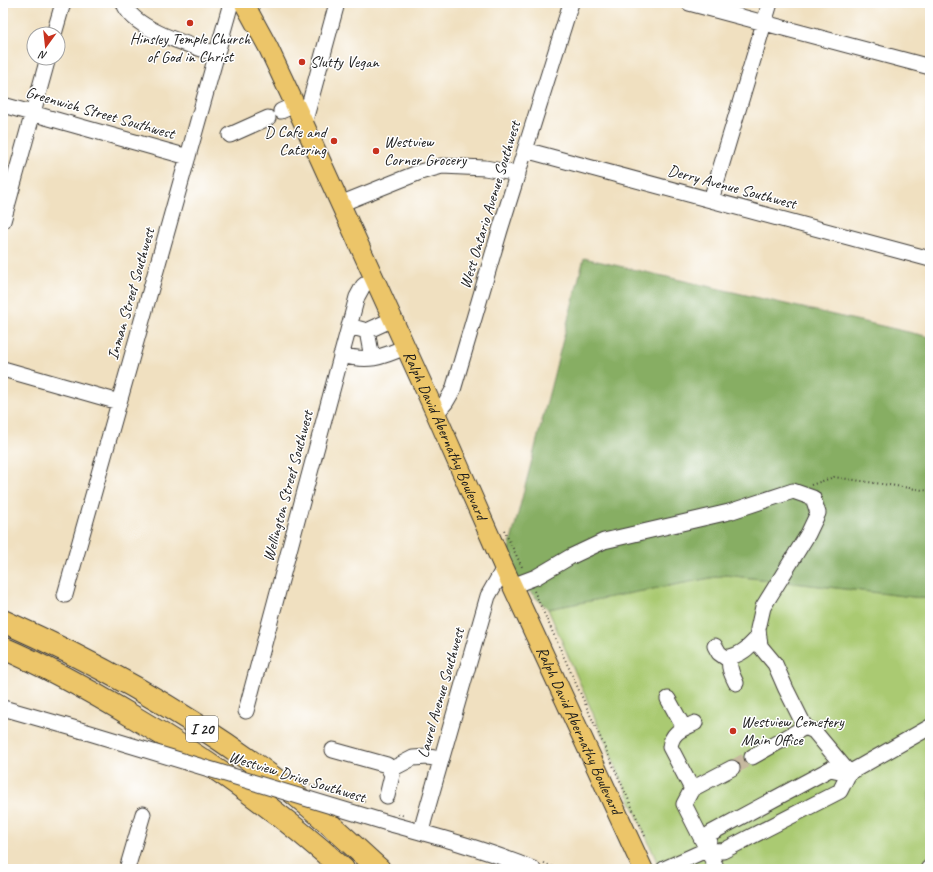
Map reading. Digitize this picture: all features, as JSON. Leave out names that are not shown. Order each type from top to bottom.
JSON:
[{"type":"highway","name":"I 20","points":[[3,621],[88,661],[176,711],[283,786],[328,823],[379,869]]},
{"type":"highway","name":"I 20","points":[[3,648],[98,695],[176,742],[217,769],[258,799],[343,869]]},
{"type":"main road","name":"Ralph David Abernathy Boulevard","points":[[242,4],[268,47],[281,111],[304,124],[436,414],[504,568],[522,585],[643,869]]},
{"type":"street","points":[[56,26],[63,3]]},
{"type":"street","points":[[124,3],[126,9],[150,29],[168,37],[217,54]]},
{"type":"street","points":[[304,124],[337,3]]},
{"type":"street","name":"West Ontario Avenue Southwest","points":[[436,414],[446,402],[453,390],[571,3]]},
{"type":"street","points":[[689,3],[930,67]]},
{"type":"street","points":[[711,200],[770,3]]},
{"type":"street","name":"Inman Street Southwest","points":[[65,595],[217,54],[242,4]]},
{"type":"street","points":[[3,221],[46,66]]},
{"type":"street","name":"Greenwich Street Southwest","points":[[3,105],[188,156]]},
{"type":"street","points":[[230,135],[281,111]]},
{"type":"street","name":"Derry Avenue Southwest","points":[[525,150],[930,260]]},
{"type":"street","points":[[340,204],[420,172],[442,166],[485,168],[518,174]]},
{"type":"street","name":"Wellington Street Southwest","points":[[246,711],[357,297],[363,286],[374,277]]},
{"type":"street","points":[[349,326],[367,331],[393,319]]},
{"type":"street","points":[[367,331],[372,358]]},
{"type":"street","points":[[341,355],[358,359],[372,358],[385,356],[405,347]]},
{"type":"street","points":[[3,369],[119,402]]},
{"type":"street","points":[[522,585],[570,557],[604,541],[729,512],[793,490],[813,498],[818,514],[808,534],[763,607],[758,629],[760,646],[775,664],[805,727],[814,731],[849,773]]},
{"type":"street","name":"Laurel Avenue Southwest","points":[[421,832],[488,596],[504,568]]},
{"type":"street","points":[[715,646],[726,658],[737,656],[749,647],[759,636]]},
{"type":"street","points":[[730,657],[730,669],[736,683]]},
{"type":"street","points":[[668,699],[689,726],[675,734],[671,740],[670,747],[692,788]]},
{"type":"street","name":"Westview Drive Southwest","points":[[3,708],[488,852],[533,869]]},
{"type":"street","points":[[752,757],[805,727]]},
{"type":"street","points":[[664,869],[706,850],[723,851],[840,791],[849,773],[930,727]]},
{"type":"street","points":[[333,750],[386,765],[392,775],[387,796]]},
{"type":"street","points":[[390,770],[413,758],[441,758]]},
{"type":"street","points":[[717,869],[706,850],[684,804],[692,788],[732,768]]},
{"type":"street","points":[[706,850],[711,833],[830,768],[849,773]]},
{"type":"street","points":[[127,869],[143,814]]},
{"type":"path","points":[[793,490],[834,477],[930,491]]},
{"type":"path","points":[[522,585],[648,842]]},
{"type":"green space","points":[[584,258],[930,337],[930,599],[726,575],[548,609],[504,568]]},
{"type":"green space","points":[[726,575],[930,599],[930,869],[660,869],[548,609]]},
{"type":"tunnel","points":[[732,768],[752,757]]},
{"type":"place","name":"Hinsley Temple Church of God in Christ","points":[[190,23]]},
{"type":"place","name":"Slutty Vegan","points":[[302,62]]},
{"type":"place","name":"D Cafe and Catering","points":[[334,141]]},
{"type":"place","name":"Westview Corner Grocery","points":[[376,151]]},
{"type":"place","name":"Westview Cemetery Main Office","points":[[733,731]]}]
